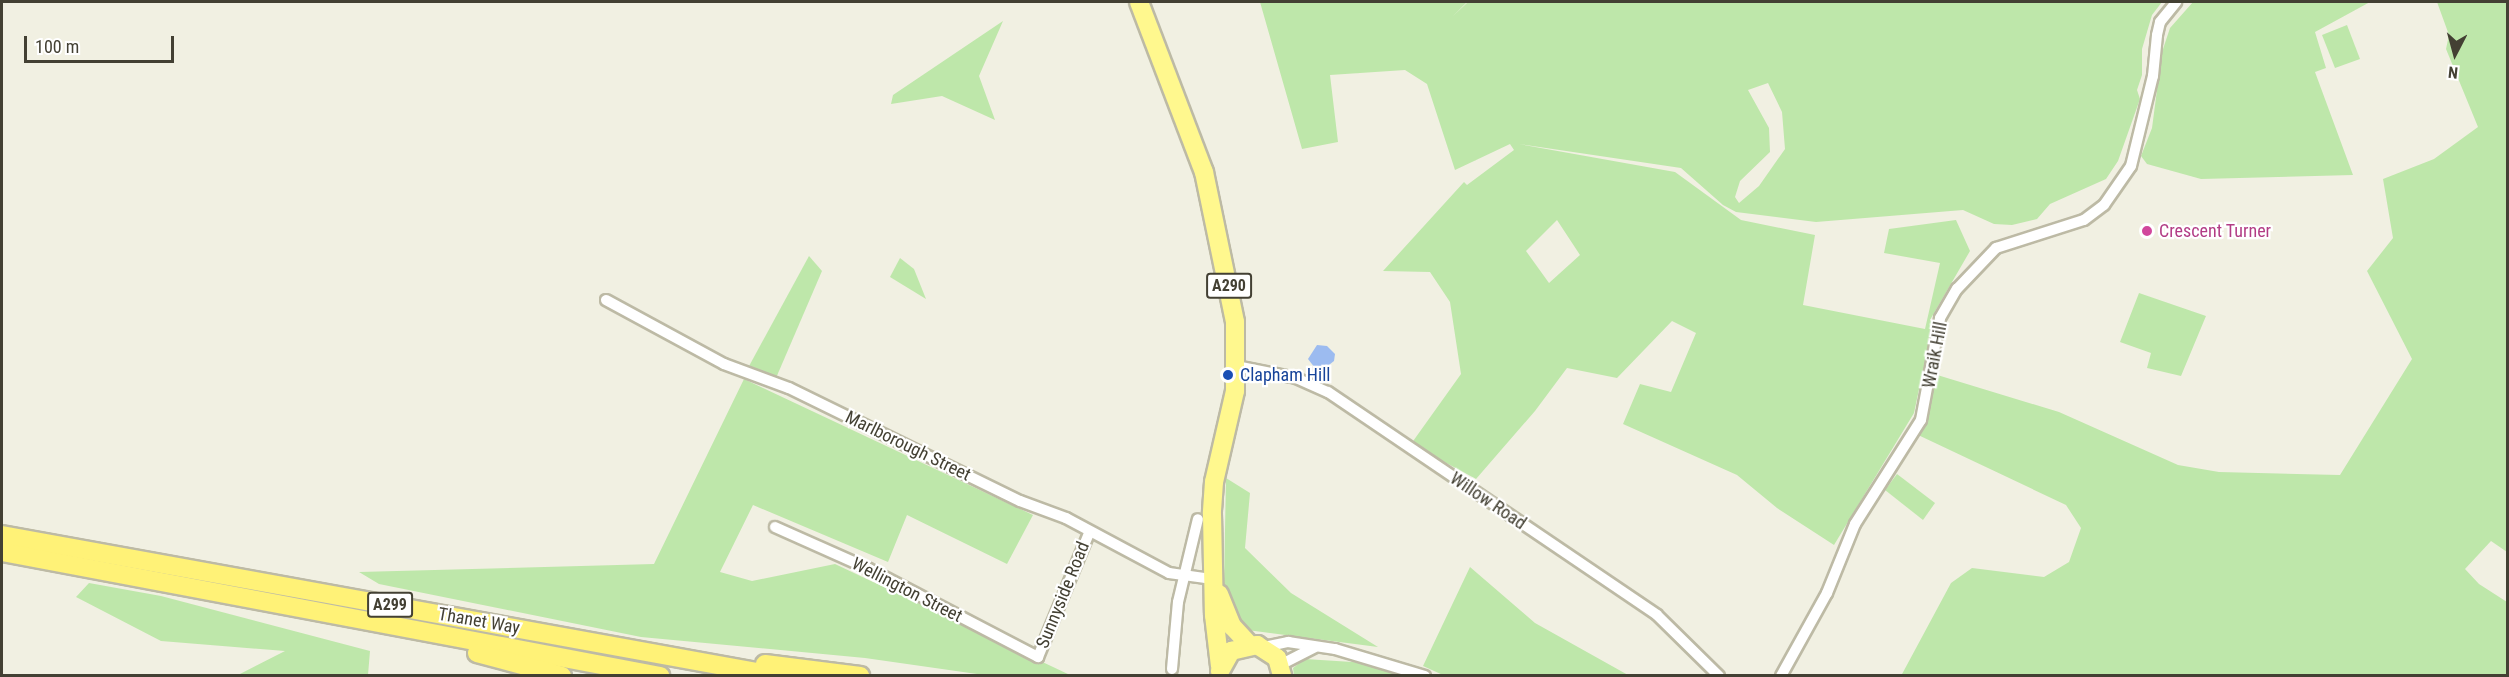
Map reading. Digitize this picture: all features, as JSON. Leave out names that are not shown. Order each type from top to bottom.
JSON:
[{"type":"highway","name":"Thanet Way","points":[[2,535],[779,675]]},
{"type":"highway","name":"Thanet Way","points":[[2,552],[660,675]]},
{"type":"highway","points":[[328,613],[390,634],[562,675]]},
{"type":"highway","points":[[659,653],[860,675]]},
{"type":"main road","name":"A290","points":[[1139,2],[1204,172],[1236,322],[1235,390],[1214,482],[1214,577],[1220,671]]},
{"type":"main road","name":"A290","points":[[1214,577],[1226,614],[1281,670]]},
{"type":"main road","name":"A290","points":[[1220,671],[1231,651],[1257,646]]},
{"type":"street","name":"Wraik Hill","points":[[1782,675],[1827,593],[1855,524],[1921,420],[1940,318],[1957,290],[1996,248],[2084,220],[2104,206],[2131,166],[2151,86],[2160,22],[2175,2]]},
{"type":"street","name":"Marlborough Street","points":[[606,300],[724,364],[789,388],[1020,501],[1066,518],[1089,533],[1168,573],[1214,577]]},
{"type":"street","name":"Willow Road","points":[[1236,366],[1296,378],[1328,392],[1657,615],[1719,675]]},
{"type":"street","points":[[1185,662],[1172,665],[1183,576],[1198,519]]},
{"type":"street","name":"Wellington Street","points":[[775,527],[867,568],[1038,657]]},
{"type":"street","name":"Sunnyside Road","points":[[1038,657],[1089,533]]},
{"type":"street","points":[[1257,646],[1288,642],[1382,660],[1425,675]]},
{"type":"street","points":[[1281,670],[1316,647]]},
{"type":"green space","points":[[1260,2],[1467,2],[1452,17],[1468,2],[2162,2],[2152,15],[2142,49],[2142,75],[2137,90],[2140,99],[2118,161],[2106,179],[2050,204],[2037,219],[2012,225],[1994,224],[1963,210],[1816,222],[1736,212],[1723,205],[1681,168],[1519,144],[1675,172],[1741,220],[1815,235],[1803,305],[1925,329],[1940,263],[1884,253],[1889,229],[1956,220],[1970,251],[1930,320],[1933,323],[1914,413],[1834,545],[1777,508],[1737,475],[1623,424],[1640,384],[1671,392],[1696,333],[1672,321],[1617,378],[1567,368],[1535,411],[1476,479],[1411,444],[1461,374],[1450,302],[1430,272],[1383,271],[1464,182],[1467,185],[1514,150],[1510,144],[1455,170],[1427,84],[1405,70],[1330,75],[1338,142],[1302,149]],"holes":[[[1768,83],[1782,112],[1785,149],[1759,186],[1739,203],[1735,197],[1740,181],[1770,152],[1769,128],[1748,90]],[[1557,220],[1580,255],[1549,283],[1526,251]]]},
{"type":"green space","points":[[2193,2],[2370,2],[2315,32],[2326,68],[2315,72],[2353,175],[2201,179],[2147,164],[2141,156],[2152,128],[2162,52],[2170,28]]},
{"type":"green space","points":[[2437,2],[2507,2],[2507,552],[2491,541],[2465,569],[2479,584],[2507,602],[2507,675],[1901,676],[1951,583],[1972,568],[2044,577],[2069,562],[2081,528],[2066,505],[1916,434],[1925,422],[1934,374],[2059,412],[2178,465],[2219,472],[2340,475],[2412,359],[2367,271],[2393,238],[2383,179],[2434,159],[2478,127],[2446,49],[2449,35]]},
{"type":"green space","points":[[1003,21],[979,76],[995,120],[942,96],[891,104],[893,95]]},
{"type":"green space","points":[[2347,25],[2360,59],[2335,68],[2322,35]]},
{"type":"green space","points":[[809,256],[822,271],[776,378],[748,368]]},
{"type":"green space","points":[[900,258],[914,269],[926,299],[890,277]]},
{"type":"green space","points":[[2139,293],[2206,316],[2181,376],[2147,368],[2151,353],[2120,342]]},
{"type":"green space","points":[[744,379],[1033,515],[1007,564],[907,515],[888,562],[753,505],[720,572],[752,581],[835,564],[1070,675],[984,675],[865,658],[641,637],[379,584],[359,572],[654,564]]},
{"type":"green space","points":[[1897,474],[1935,503],[1923,520],[1885,490]]},
{"type":"green space","points":[[1226,478],[1250,493],[1245,548],[1291,593],[1378,647],[1247,630],[1234,618],[1224,583]]},
{"type":"green space","points":[[1470,567],[1535,623],[1628,675],[1443,675],[1423,666]]},
{"type":"green space","points":[[89,583],[161,596],[370,651],[368,675],[238,675],[285,651],[161,641],[76,597]]},
{"type":"green space","points":[[1305,659],[1368,663],[1412,675],[1294,675],[1293,668]]},
{"type":"water","points":[[1317,345],[1327,346],[1335,354],[1334,361],[1325,368],[1315,368],[1308,359]]},
{"type":"place","name":"Crescent Turner","points":[[2147,231]]},
{"type":"place","name":"Clapham Hill","points":[[1228,375]]}]
